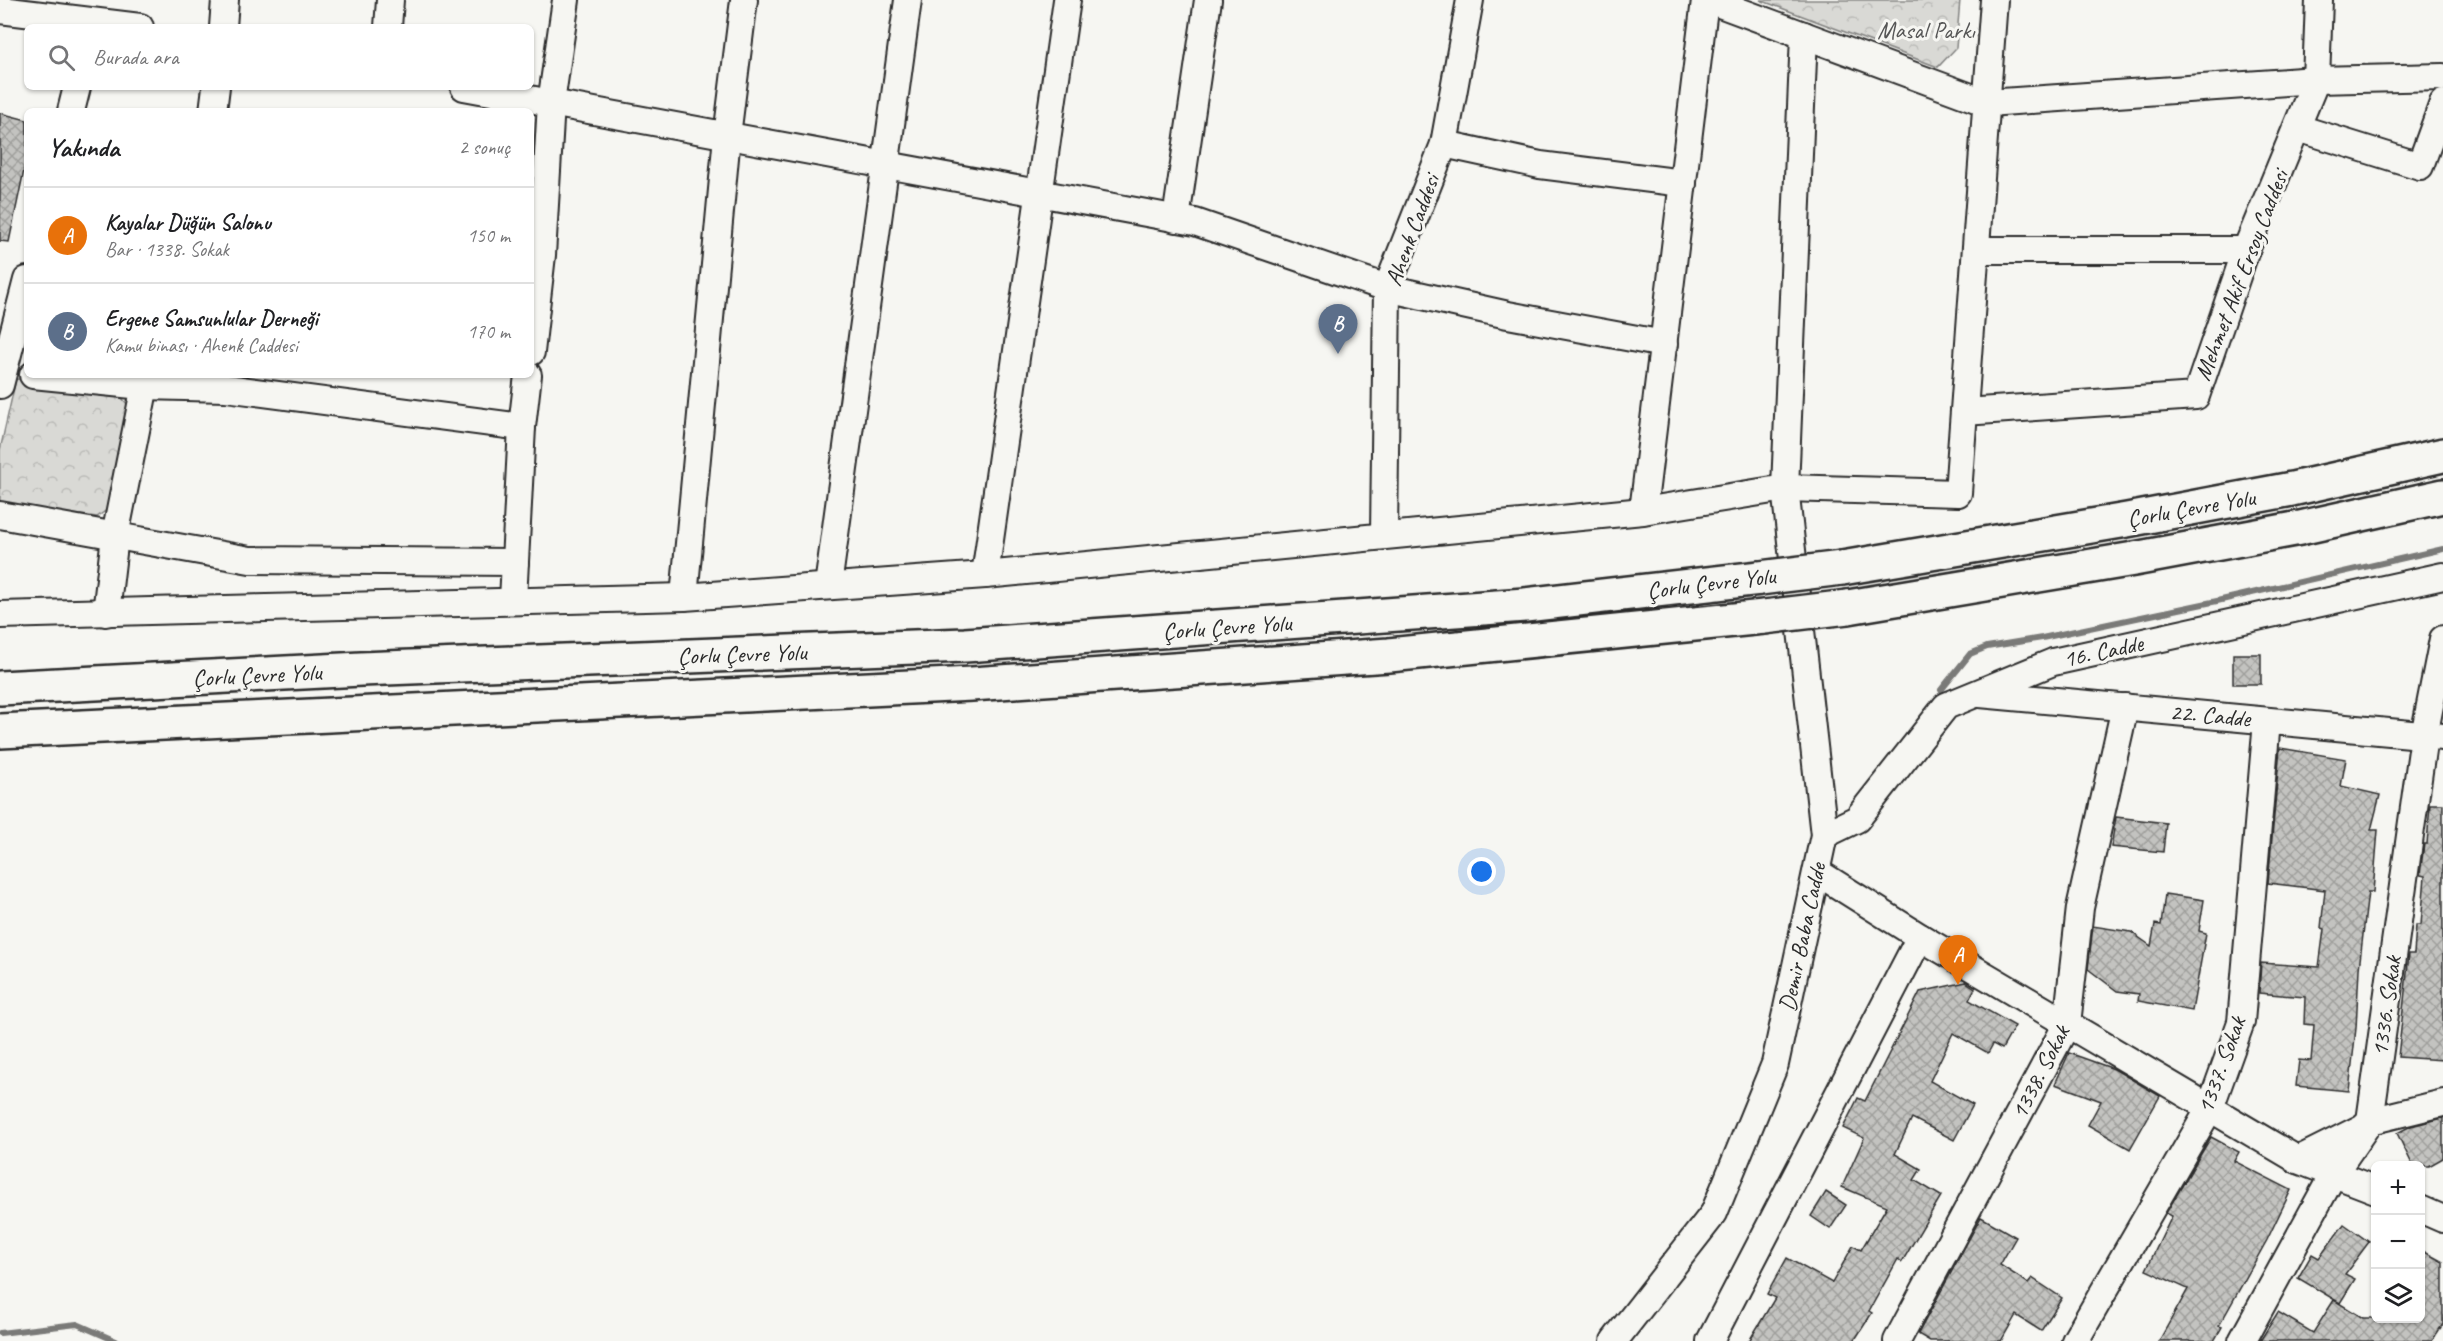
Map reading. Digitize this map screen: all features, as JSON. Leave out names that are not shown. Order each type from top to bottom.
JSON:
[{"type":"highway","name":"Çorlu Çevre Yolu","points":[[0,688],[361,669],[965,645],[1525,605],[1842,568],[2292,489],[2443,455]]},
{"type":"highway","name":"Çorlu Çevre Yolu","points":[[0,732],[984,683],[1389,655],[1848,607],[2134,559],[2300,528],[2443,496]]},
{"type":"street","points":[[223,24],[225,0]]},
{"type":"street","points":[[388,24],[390,0]]},
{"type":"street","points":[[534,303],[552,103],[566,0]]},
{"type":"street","points":[[684,597],[727,136],[744,0]]},
{"type":"street","points":[[828,586],[908,0]]},
{"type":"street","points":[[985,575],[1066,0]]},
{"type":"street","points":[[1176,219],[1208,0]]},
{"type":"street","name":"Ahenk Caddesi","points":[[1384,535],[1387,288],[1444,144],[1470,0]]},
{"type":"street","points":[[1643,511],[1707,0],[1986,103],[2316,80],[2443,76]]},
{"type":"street","points":[[0,615],[684,597],[985,575],[1643,511],[1785,488],[1958,493],[1994,0]]},
{"type":"street","name":"Mehmet Akif Ersoy Caddesi","points":[[1964,412],[2196,396],[2246,250],[2316,80],[2319,0]]},
{"type":"street","points":[[0,10],[94,24]]},
{"type":"street","name":"Demir Baba Cadde","points":[[1614,1341],[1714,1213],[1775,1064],[1824,835],[1785,488],[1804,35]]},
{"type":"street","points":[[72,108],[76,90]]},
{"type":"street","points":[[213,108],[216,90]]},
{"type":"street","points":[[480,90],[1195,222],[1387,288],[1508,315],[1664,344]]},
{"type":"street","points":[[2298,128],[2420,166],[2443,103]]},
{"type":"street","points":[[1444,144],[1540,165],[1683,183]]},
{"type":"street","points":[[1976,250],[2246,250]]},
{"type":"street","points":[[10,377],[24,297]]},
{"type":"street","points":[[100,378],[226,388],[522,428]]},
{"type":"street","points":[[513,600],[522,428],[528,378]]},
{"type":"street","points":[[106,614],[115,536],[145,380]]},
{"type":"street","points":[[0,515],[250,560],[515,562]]},
{"type":"street","name":"16. Cadde","points":[[1824,835],[1857,819],[1946,706],[1977,693],[2053,662],[2443,576]]},
{"type":"street","name":"1336. Sokak","points":[[2242,1341],[2334,1173],[2370,1121],[2434,736],[2443,639]]},
{"type":"street","name":"22. Cadde","points":[[1977,693],[2434,736]]},
{"type":"street","name":"1338. Sokak","points":[[1897,1341],[2067,1024],[2080,908],[2125,707]]},
{"type":"street","name":"1337. Sokak","points":[[2075,1341],[2210,1108],[2241,1022],[2267,721]]},
{"type":"street","points":[[1817,872],[1920,937],[2298,1160],[2371,1188]]},
{"type":"street","points":[[1710,1341],[1920,937]]},
{"type":"street","points":[[2298,1160],[2362,1128],[2370,1121],[2443,1103]]},
{"type":"street","points":[[2425,1211],[2443,1218]]},
{"type":"green space","name":"Masal Parkı","points":[[1760,0],[1960,0],[1956,48],[1938,67]]},
{"type":"green space","points":[[16,379],[113,388],[128,405],[108,509],[97,517],[0,505],[0,450]]},
{"type":"building","points":[[0,113],[24,119],[24,170],[9,242],[0,241]]},
{"type":"building","points":[[2233,654],[2261,654],[2261,684],[2233,684]]},
{"type":"building","points":[[2280,748],[2346,759],[2341,786],[2380,795],[2371,830],[2378,830],[2373,892],[2368,892],[2349,1091],[2296,1086],[2299,1060],[2311,1061],[2314,1025],[2304,1024],[2305,997],[2259,993],[2261,963],[2319,967],[2324,929],[2321,928],[2325,890],[2268,883]]},
{"type":"building","points":[[2430,804],[2443,804],[2443,1060],[2398,1057],[2409,954],[2414,954],[2416,925],[2421,925],[2425,876],[2420,875],[2424,844],[2427,844]]},
{"type":"building","points":[[2116,817],[2166,823],[2163,852],[2111,847]]},
{"type":"building","points":[[2165,894],[2204,900],[2199,931],[2206,933],[2192,1011],[2138,1001],[2139,994],[2117,991],[2088,969],[2093,926],[2131,932],[2151,946],[2155,924],[2161,925]]},
{"type":"building","points":[[1966,982],[1975,988],[1969,1000],[2015,1026],[2002,1049],[1993,1044],[1988,1053],[1953,1033],[1930,1081],[1973,1105],[1954,1140],[1912,1118],[1895,1154],[1921,1169],[1914,1180],[1941,1196],[1902,1262],[1898,1259],[1869,1311],[1872,1313],[1854,1341],[1749,1341],[1775,1298],[1767,1294],[1787,1258],[1832,1283],[1853,1246],[1861,1250],[1887,1206],[1842,1187],[1864,1138],[1843,1128],[1858,1098],[1865,1101],[1920,992]]},
{"type":"building","points":[[2069,1053],[2114,1069],[2160,1096],[2130,1149],[2088,1125],[2101,1101],[2055,1084]]},
{"type":"building","points":[[2443,1118],[2443,1158],[2429,1166],[2425,1166],[2425,1161],[2411,1161],[2397,1133],[2411,1126]]},
{"type":"building","points":[[2211,1137],[2239,1152],[2234,1161],[2291,1190],[2267,1240],[2219,1326],[2222,1327],[2214,1341],[2159,1341],[2188,1289],[2146,1270],[2172,1216],[2166,1213]]},
{"type":"building","points":[[1826,1192],[1846,1205],[1830,1229],[1811,1216]]},
{"type":"building","points":[[1981,1217],[2016,1237],[2000,1265],[2028,1283],[2032,1278],[2062,1298],[2041,1331],[2016,1315],[2001,1341],[1930,1341],[1918,1334]]},
{"type":"building","points":[[2344,1224],[2369,1242],[2345,1274],[2355,1279],[2340,1303],[2298,1278],[2312,1254],[2319,1258]]},
{"type":"building","points":[[2425,1252],[2443,1262],[2443,1324],[2432,1341],[2260,1341],[2278,1312],[2313,1333],[2334,1300],[2363,1318],[2371,1318],[2371,1323],[2425,1323]]},
{"type":"waterway","points":[[1941,690],[1970,654],[1987,647],[2042,638],[2217,601],[2443,549]]},
{"type":"waterway","points":[[0,1333],[77,1324],[116,1341]]},
{"type":"place","name":"Ergene Samsunlular Derneği","points":[[1338,354]]},
{"type":"place","name":"Kayalar Düğün Salonu","points":[[1958,985]]}]
